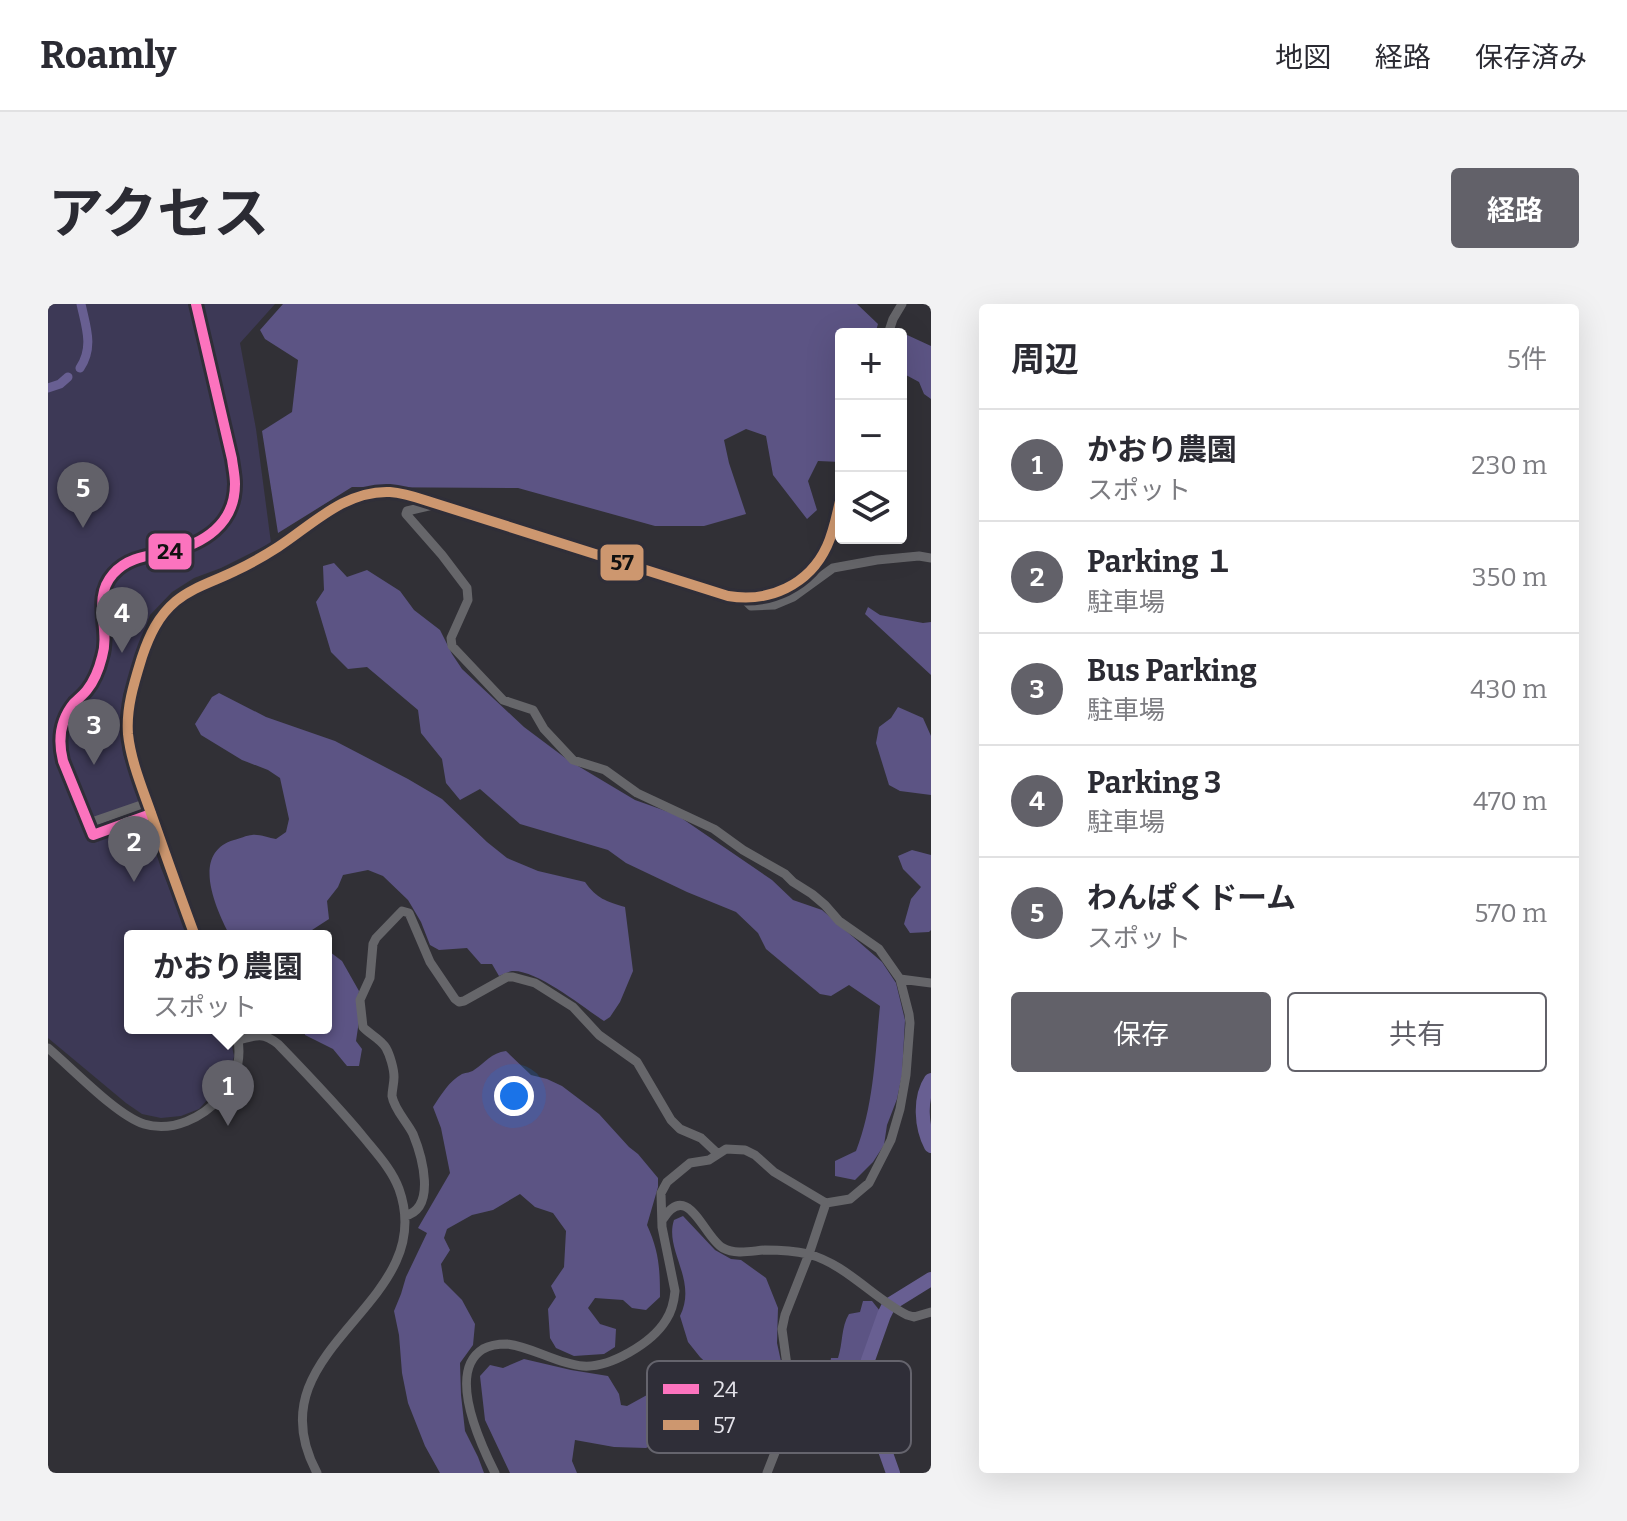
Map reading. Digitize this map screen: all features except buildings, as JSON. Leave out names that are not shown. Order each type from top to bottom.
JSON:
[{"type":"street","points":[[151,814],[93,835],[63,761],[61,732],[66,714],[97,674],[104,652],[101,609],[107,582],[124,564],[139,556],[169,552],[204,540],[217,529],[232,502],[235,484],[232,459],[196,304]]},
{"type":"street","points":[[890,328],[902,304]]},
{"type":"street","points":[[193,930],[147,803],[128,735],[133,686],[146,645],[167,609],[188,592],[268,554],[325,513],[374,492],[392,492],[437,504],[744,599],[779,592],[806,575],[829,543],[835,520]]},
{"type":"street","points":[[437,504],[407,511],[406,514],[467,588],[468,600],[451,638],[452,646],[500,697],[510,704],[533,710],[544,729],[573,760],[612,774],[637,793],[714,829],[785,874],[825,905],[839,921],[875,946],[900,979],[910,1023],[906,1075],[891,1140],[869,1183],[860,1192],[850,1199],[826,1203],[774,1172],[745,1150],[726,1149],[709,1160],[690,1163],[667,1182],[661,1193],[662,1227],[673,1279],[674,1302],[667,1319],[651,1337],[616,1360],[583,1366],[525,1347],[503,1344],[479,1352],[472,1360],[466,1377],[473,1419],[495,1473]]},
{"type":"street","points":[[744,599],[751,606],[774,605],[793,597],[833,568],[905,557],[931,558]]},
{"type":"street","points":[[89,823],[147,803]]},
{"type":"street","points":[[405,1216],[421,1206],[424,1175],[416,1143],[393,1100],[394,1072],[385,1046],[363,1027],[360,1000],[370,978],[373,944],[402,911],[409,913],[430,962],[455,999],[464,1001],[507,977],[535,983],[573,1007],[599,1035],[637,1062],[671,1120],[680,1129],[701,1138],[718,1154]]},
{"type":"street","points":[[900,979],[931,983]]},
{"type":"street","points":[[48,1048],[128,1116],[145,1124],[165,1126],[195,1119],[225,1093],[238,1064],[237,1034]]},
{"type":"street","points":[[239,1040],[257,1035],[270,1037],[298,1064],[386,1165],[400,1191],[405,1216],[403,1239],[393,1267],[319,1365],[306,1391],[301,1421],[306,1449],[317,1473]]},
{"type":"street","points":[[786,1361],[782,1329],[785,1315],[826,1203]]},
{"type":"street","points":[[663,1219],[672,1208],[682,1206],[695,1213],[714,1242],[722,1248],[741,1252],[809,1254],[837,1268],[902,1312],[914,1317],[931,1313]]},
{"type":"street","points":[[767,1473],[775,1453]]},
{"type":"shaded area","points":[[48,304],[275,304],[240,343],[256,429],[271,543],[194,578],[172,592],[150,615],[123,695],[121,726],[123,754],[161,868],[187,930],[124,930],[124,1034],[229,1034],[234,1056],[228,1077],[199,1109],[181,1116],[161,1118],[142,1114],[48,1038]]},
{"type":"shaded area","points":[[283,304],[857,304],[878,324],[877,328],[835,328],[835,462],[818,461],[808,481],[817,510],[807,519],[773,475],[766,436],[746,429],[724,440],[746,514],[704,526],[655,526],[518,488],[352,487],[278,533],[262,431],[292,412],[298,360],[265,339],[260,330]]},
{"type":"shaded area","points":[[907,335],[931,346],[931,399],[924,394],[919,382],[907,376]]},
{"type":"shaded area","points":[[334,563],[347,577],[367,570],[400,591],[414,610],[440,630],[462,669],[524,727],[568,760],[635,800],[677,815],[772,880],[793,900],[822,910],[882,962],[896,983],[905,1020],[902,1075],[884,1145],[855,1180],[835,1176],[835,1161],[856,1151],[862,1134],[873,1080],[880,1006],[849,985],[831,996],[820,994],[766,949],[758,933],[736,912],[626,863],[608,850],[520,824],[480,789],[460,800],[446,783],[442,759],[421,733],[418,710],[367,667],[348,669],[331,652],[316,602],[324,590],[323,566]]},
{"type":"shaded area","points":[[868,607],[880,615],[931,622],[931,675],[865,614]]},
{"type":"shaded area","points":[[219,693],[266,717],[335,741],[442,799],[507,858],[538,871],[585,882],[602,899],[625,907],[633,971],[610,1017],[604,1021],[534,976],[512,971],[499,976],[492,964],[481,964],[467,948],[439,950],[430,945],[408,900],[383,876],[368,870],[343,875],[327,901],[329,919],[312,930],[227,930],[210,883],[213,857],[221,847],[248,836],[276,839],[286,832],[289,819],[280,778],[201,735],[195,724],[212,697]]},
{"type":"shaded area","points":[[898,707],[923,718],[931,736],[931,795],[900,791],[889,785],[876,743],[879,727],[891,718]]},
{"type":"shaded area","points":[[912,850],[931,855],[929,932],[910,933],[904,924],[911,899],[921,887],[903,869],[898,856]]},
{"type":"shaded area","points":[[332,954],[342,961],[359,991],[356,1041],[362,1049],[359,1066],[347,1066],[333,1049],[305,1035],[332,1034]]},
{"type":"shaded area","points":[[506,1051],[531,1075],[562,1086],[599,1114],[658,1178],[647,1225],[658,1260],[660,1297],[646,1310],[632,1308],[623,1300],[595,1298],[588,1308],[600,1324],[616,1329],[615,1347],[604,1354],[574,1356],[556,1348],[550,1338],[548,1309],[556,1297],[551,1286],[564,1267],[566,1231],[553,1213],[535,1207],[520,1194],[493,1210],[472,1215],[447,1229],[444,1238],[450,1250],[441,1264],[444,1282],[462,1300],[475,1324],[473,1345],[460,1363],[461,1395],[465,1431],[484,1473],[440,1473],[425,1446],[408,1403],[394,1311],[427,1233],[418,1228],[450,1173],[441,1128],[433,1107],[457,1077]]},
{"type":"shaded area","points":[[683,1216],[715,1250],[731,1259],[741,1260],[766,1278],[778,1308],[777,1343],[781,1361],[704,1361],[688,1342],[680,1316],[685,1290],[673,1243],[674,1220]]},
{"type":"shaded area","points":[[863,1301],[872,1301],[880,1311],[863,1361],[830,1361],[831,1358],[838,1358],[849,1314],[860,1312]]},
{"type":"shaded area","points":[[524,1359],[608,1376],[619,1394],[621,1405],[627,1406],[647,1395],[647,1448],[614,1447],[575,1440],[572,1461],[577,1473],[510,1473],[485,1420],[480,1376],[490,1365],[503,1368]]},
{"type":"waterway","points":[[80,368],[88,345],[81,304]]},
{"type":"waterway","points":[[48,388],[68,377]]},
{"type":"waterway","points":[[931,1080],[923,1113],[931,1146]]},
{"type":"waterway","points":[[868,1361],[889,1305],[931,1279]]},
{"type":"waterway","points":[[886,1453],[893,1473]]},
{"type":"transit line","name":"24","points":[[151,814],[93,835],[63,761],[61,738],[69,710],[90,686],[100,666],[104,646],[103,594],[113,574],[132,561],[194,544],[205,538],[223,521],[234,498],[232,459],[196,304]]},
{"type":"transit line","name":"57","points":[[193,930],[138,776],[128,734],[131,696],[148,642],[164,613],[183,596],[262,557],[330,510],[374,493],[390,492],[419,498],[728,596],[743,597],[773,594],[799,581],[819,560],[835,522]]},
{"type":"place","name":"わんぱくドーム","points":[[83,528]]},
{"type":"place","name":"Parking 3","points":[[122,653]]},
{"type":"place","name":"Bus Parking","points":[[94,765]]},
{"type":"place","name":"Parking １","points":[[134,882]]},
{"type":"place","name":"かおり農園","points":[[228,1126]]}]
